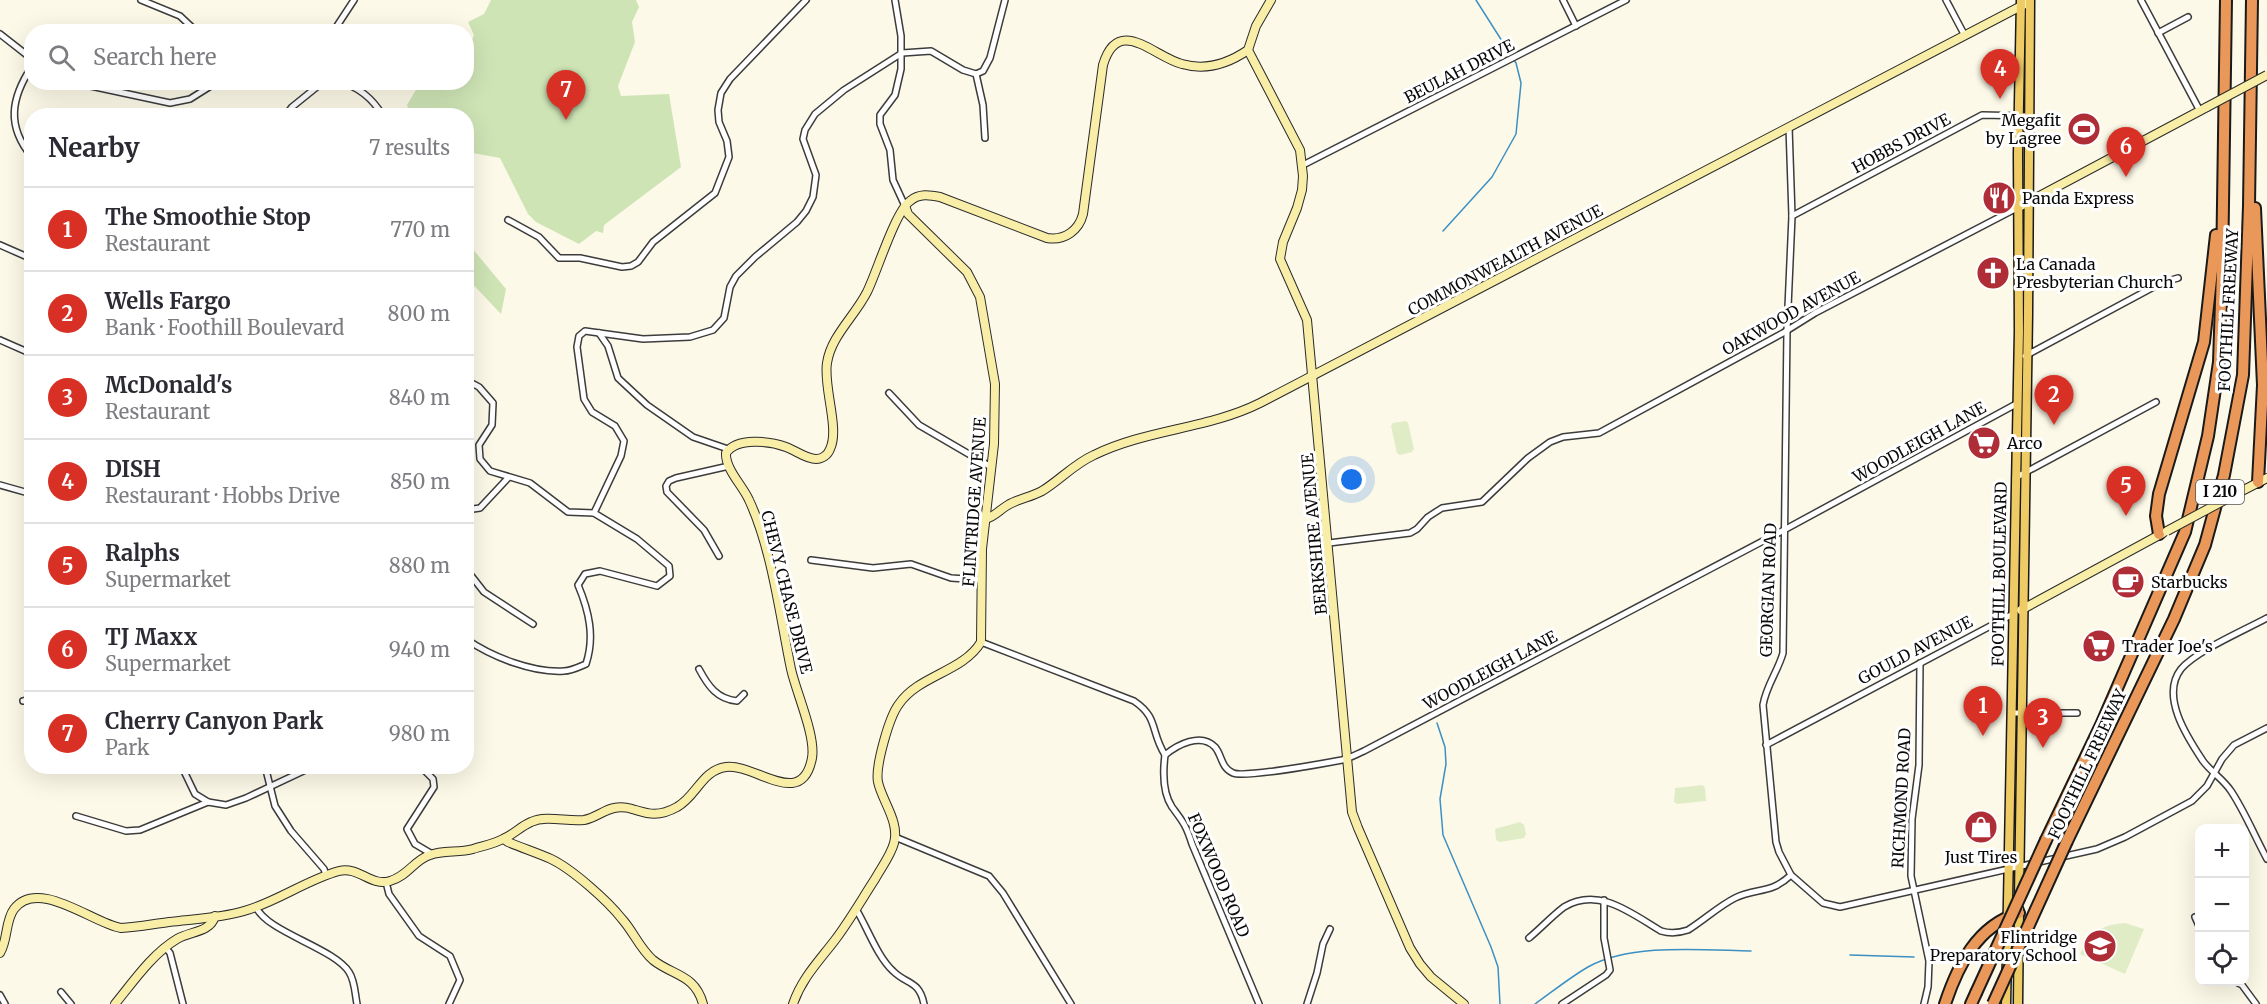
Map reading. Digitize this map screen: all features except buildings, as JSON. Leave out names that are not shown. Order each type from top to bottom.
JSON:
[{"type":"highway","name":"FOOTHILL FREEWAY","points":[[1974,999],[2101,725],[2185,532],[2208,436],[2219,362],[2226,0]]},
{"type":"highway","name":"FOOTHILL FREEWAY","points":[[1993,1004],[2067,841],[2174,619],[2205,545],[2224,476],[2243,375],[2252,0]]},
{"type":"highway","points":[[2250,112],[2262,334],[2263,385],[2260,450],[2263,480]]},
{"type":"highway","points":[[2163,533],[2156,516],[2159,494],[2204,342],[2223,169]]},
{"type":"highway","points":[[2260,450],[2267,465]]},
{"type":"highway","points":[[1945,1004],[1964,960],[1991,927],[2019,913]]},
{"type":"main road","name":"FOOTHILL BOULEVARD","points":[[2006,1004],[2008,869],[2023,609],[2026,400],[2018,208],[2018,116],[2026,1]]},
{"type":"main road","name":"FOOTHILL BOULEVARD","points":[[2018,1004],[2017,713],[2013,614],[2017,403],[2023,356],[2028,202],[2026,1]]},
{"type":"street","points":[[141,0],[180,16],[188,24]]},
{"type":"street","points":[[338,24],[354,0]]},
{"type":"street","points":[[508,220],[539,237],[559,258],[594,259],[622,267],[638,262],[653,242],[715,194],[729,157],[728,141],[719,122],[718,110],[721,93],[730,79],[806,0]]},
{"type":"street","name":"FLINTRIDGE AVENUE","points":[[895,0],[902,53],[899,84],[895,95],[880,115],[880,124],[890,150],[893,180],[908,214],[967,272],[980,297],[994,384],[994,444],[985,519],[981,580],[981,642]]},
{"type":"street","points":[[594,513],[621,456],[624,441],[615,426],[591,411],[584,399],[577,347],[579,336],[585,331],[628,338],[690,337],[704,334],[720,325],[724,318],[730,287],[736,276],[797,222],[813,197],[816,175],[803,139],[808,123],[815,114],[844,90],[902,53],[932,51],[963,70],[976,74],[983,71],[988,65],[1005,0]]},
{"type":"street","points":[[598,332],[608,346],[618,378],[647,405],[693,437],[728,449],[741,443],[758,443],[785,446],[813,459],[824,457],[830,452],[833,434],[825,373],[827,360],[832,345],[867,292],[904,206],[917,196],[940,197],[1047,238],[1066,236],[1076,228],[1083,214],[1102,65],[1110,47],[1120,42],[1137,42],[1178,63],[1203,67],[1224,63],[1248,50],[1256,26],[1271,0]]},
{"type":"street","points":[[1563,0],[1576,26]]},
{"type":"street","name":"BEULAH DRIVE","points":[[1303,165],[1626,0]]},
{"type":"street","points":[[1946,0],[1964,34]]},
{"type":"street","points":[[2141,0],[2204,109]]},
{"type":"street","name":"COMMONWEALTH AVENUE","points":[[985,519],[993,517],[1007,506],[1042,491],[1068,470],[1093,455],[1126,441],[1248,409],[2026,1]]},
{"type":"street","points":[[2158,33],[2188,17]]},
{"type":"street","points":[[0,34],[24,53]]},
{"type":"street","name":"BERKSHIRE AVENUE","points":[[1248,50],[1295,137],[1303,165],[1304,176],[1298,207],[1283,242],[1280,259],[1306,314],[1349,758],[1350,791],[1357,826],[1410,948],[1431,977],[1464,1004]]},
{"type":"street","points":[[976,74],[983,105],[985,138]]},
{"type":"street","name":"OAKWOOD AVENUE","points":[[1329,543],[1410,532],[1418,529],[1428,517],[1442,508],[1482,502],[1528,458],[1550,442],[1563,437],[1599,433],[1815,313],[2267,75]]},
{"type":"street","points":[[24,79],[14,107],[16,131],[24,148]]},
{"type":"street","points":[[109,90],[170,103],[190,99],[204,90]]},
{"type":"street","points":[[291,108],[313,90]]},
{"type":"street","points":[[358,90],[371,98],[378,108]]},
{"type":"street","name":"HOBBS DRIVE","points":[[1792,216],[1982,116],[2028,116]]},
{"type":"street","name":"GEORGIAN ROAD","points":[[1789,127],[1792,216],[1787,330],[1783,653],[1779,666],[1765,692],[1763,705],[1776,842],[1791,875],[1823,903],[1832,906],[1850,906],[2097,849],[2125,837],[2192,801],[2201,794],[2222,759],[2234,745],[2267,728]]},
{"type":"street","points":[[0,245],[24,256]]},
{"type":"street","points":[[2023,356],[2161,283],[2178,278]]},
{"type":"street","points":[[0,340],[24,350]]},
{"type":"street","points":[[474,384],[493,403],[492,424],[479,446],[480,459],[490,471],[530,483],[568,512],[594,513],[637,539],[669,567],[670,576],[657,586],[600,572],[585,574],[578,585],[588,612],[591,650],[586,664],[566,671],[537,670],[474,645]]},
{"type":"street","points":[[889,393],[919,425],[991,467]]},
{"type":"street","name":"WOODLEIGH LANE","points":[[1165,755],[1183,743],[1196,740],[1206,742],[1215,747],[1225,767],[1233,774],[1250,774],[1349,758],[2026,400]]},
{"type":"street","points":[[2015,478],[2156,402]]},
{"type":"street","name":"CHEVY CHASE DRIVE","points":[[386,882],[402,877],[421,859],[432,854],[469,850],[504,839],[532,821],[588,819],[612,808],[620,807],[652,814],[669,811],[687,800],[710,774],[726,767],[749,771],[782,784],[791,784],[805,774],[811,760],[812,744],[791,670],[772,576],[750,501],[725,459],[728,449]]},
{"type":"street","points":[[719,556],[704,530],[667,492],[666,486],[669,481],[676,478],[729,466]]},
{"type":"street","points":[[474,509],[480,508],[508,478]]},
{"type":"street","name":"GOULD AVENUE","points":[[1766,745],[2263,480]]},
{"type":"street","points":[[0,485],[24,492]]},
{"type":"street","points":[[811,560],[873,568],[911,564],[951,578],[981,580]]},
{"type":"street","points":[[474,579],[484,592],[533,624]]},
{"type":"street","points":[[2267,618],[2193,658],[2181,669],[2174,684],[2173,700],[2177,714],[2203,761],[2232,792],[2267,859]]},
{"type":"street","points":[[793,1004],[810,970],[856,909],[890,853],[895,837],[893,824],[878,783],[877,773],[894,712],[907,695],[930,678],[967,658],[981,642],[1134,701],[1146,709],[1151,717],[1157,743],[1165,755]]},
{"type":"street","name":"RICHMOND ROAD","points":[[1920,663],[1918,765],[1911,829],[1911,876],[1929,961],[1928,987],[1924,1004]]},
{"type":"street","points":[[699,669],[709,687],[724,700],[737,701],[744,694]]},
{"type":"street","points":[[2017,713],[2077,713]]},
{"type":"street","name":"FOXWOOD ROAD","points":[[1165,755],[1163,771],[1171,806],[1187,825],[1192,844],[1259,1004]]},
{"type":"street","points":[[185,774],[195,794],[208,802],[226,805],[269,789],[298,774]]},
{"type":"street","points":[[266,774],[275,806],[291,831],[324,869],[326,875]]},
{"type":"street","points":[[428,774],[433,779],[434,787],[407,829],[415,843],[432,854]]},
{"type":"street","points":[[76,816],[126,831],[140,830],[208,802]]},
{"type":"street","points":[[519,829],[520,847]]},
{"type":"street","points":[[895,837],[989,876],[1003,893],[1071,1004]]},
{"type":"street","points":[[504,839],[552,859],[588,886],[623,919],[654,960],[692,983],[699,992],[703,1004]]},
{"type":"street","points":[[0,953],[13,910],[21,903],[38,898],[52,900],[87,914],[111,927],[121,928],[242,912],[326,875],[351,869],[378,882],[386,882],[389,894],[419,936],[450,956],[460,980],[448,1004]]},
{"type":"street","points":[[1529,938],[1566,906],[1587,899],[1604,900],[1618,905],[1661,931],[1680,933],[1733,899],[1772,889],[1781,885],[1791,875]]},
{"type":"street","points":[[1562,1004],[1606,975],[1611,967],[1604,938],[1604,900]]},
{"type":"street","points":[[256,907],[258,912],[274,924],[341,963],[352,978],[357,1004]]},
{"type":"street","points":[[856,909],[887,965],[895,973],[918,987],[924,1004]]},
{"type":"street","points":[[115,1004],[165,947],[179,937],[206,928],[213,922],[215,916]]},
{"type":"street","points":[[1307,1004],[1317,974],[1323,944],[1330,929]]},
{"type":"street","points":[[165,947],[170,953],[183,1004]]},
{"type":"street","points":[[2243,986],[2256,1004]]},
{"type":"street","points":[[61,992],[71,1004]]},
{"type":"street","points":[[0,995],[5,1004]]},
{"type":"green space","points":[[491,0],[636,0],[639,7],[632,22],[635,42],[618,86],[621,96],[669,94],[681,167],[604,225],[603,233],[596,231],[579,244],[536,222],[528,214],[500,158],[474,153],[474,108],[408,108],[407,105],[416,90],[474,90],[474,24],[468,22],[484,14]]},
{"type":"green space","points":[[474,251],[506,289],[501,314],[474,285]]},
{"type":"green space","points":[[1406,421],[1414,449],[1412,452],[1400,455],[1397,453],[1391,426],[1393,423]]},
{"type":"green space","points":[[1703,785],[1706,801],[1677,804],[1674,802],[1675,788]]},
{"type":"green space","points":[[1520,822],[1524,825],[1526,834],[1524,838],[1500,842],[1496,840],[1495,829]]},
{"type":"green space","points":[[2125,923],[2144,929],[2125,974],[2080,954],[2088,940],[2097,931]]},
{"type":"waterway","points":[[1443,231],[1492,177],[1516,134],[1521,83],[1516,63],[1476,0]]},
{"type":"waterway","points":[[1437,723],[1445,747],[1446,764],[1440,799],[1443,835],[1498,967],[1500,1004]]},
{"type":"waterway","points":[[1535,1004],[1588,967],[1605,959],[1625,954],[1689,949],[1751,951]]},
{"type":"waterway","points":[[1850,955],[1914,957]]},
{"type":"place","name":"DISH","points":[[2000,99]]},
{"type":"place","name":"Cherry Canyon Park","points":[[566,120]]},
{"type":"place","name":"Megafit by Lagree","points":[[2084,129]]},
{"type":"place","name":"TJ Maxx","points":[[2126,177]]},
{"type":"place","name":"Panda Express","points":[[1999,198]]},
{"type":"place","name":"La Canada Presbyterian Church","points":[[1993,273]]},
{"type":"place","name":"Wells Fargo","points":[[2054,425]]},
{"type":"place","name":"Arco","points":[[1984,443]]},
{"type":"place","name":"Ralphs","points":[[2126,516]]},
{"type":"place","name":"Starbucks","points":[[2128,582]]},
{"type":"place","name":"Trader Joe's","points":[[2099,646]]},
{"type":"place","name":"The Smoothie Stop","points":[[1983,736]]},
{"type":"place","name":"McDonald's","points":[[2043,748]]},
{"type":"place","name":"Just Tires","points":[[1981,827]]},
{"type":"place","name":"Flintridge Preparatory School","points":[[2100,946]]}]
